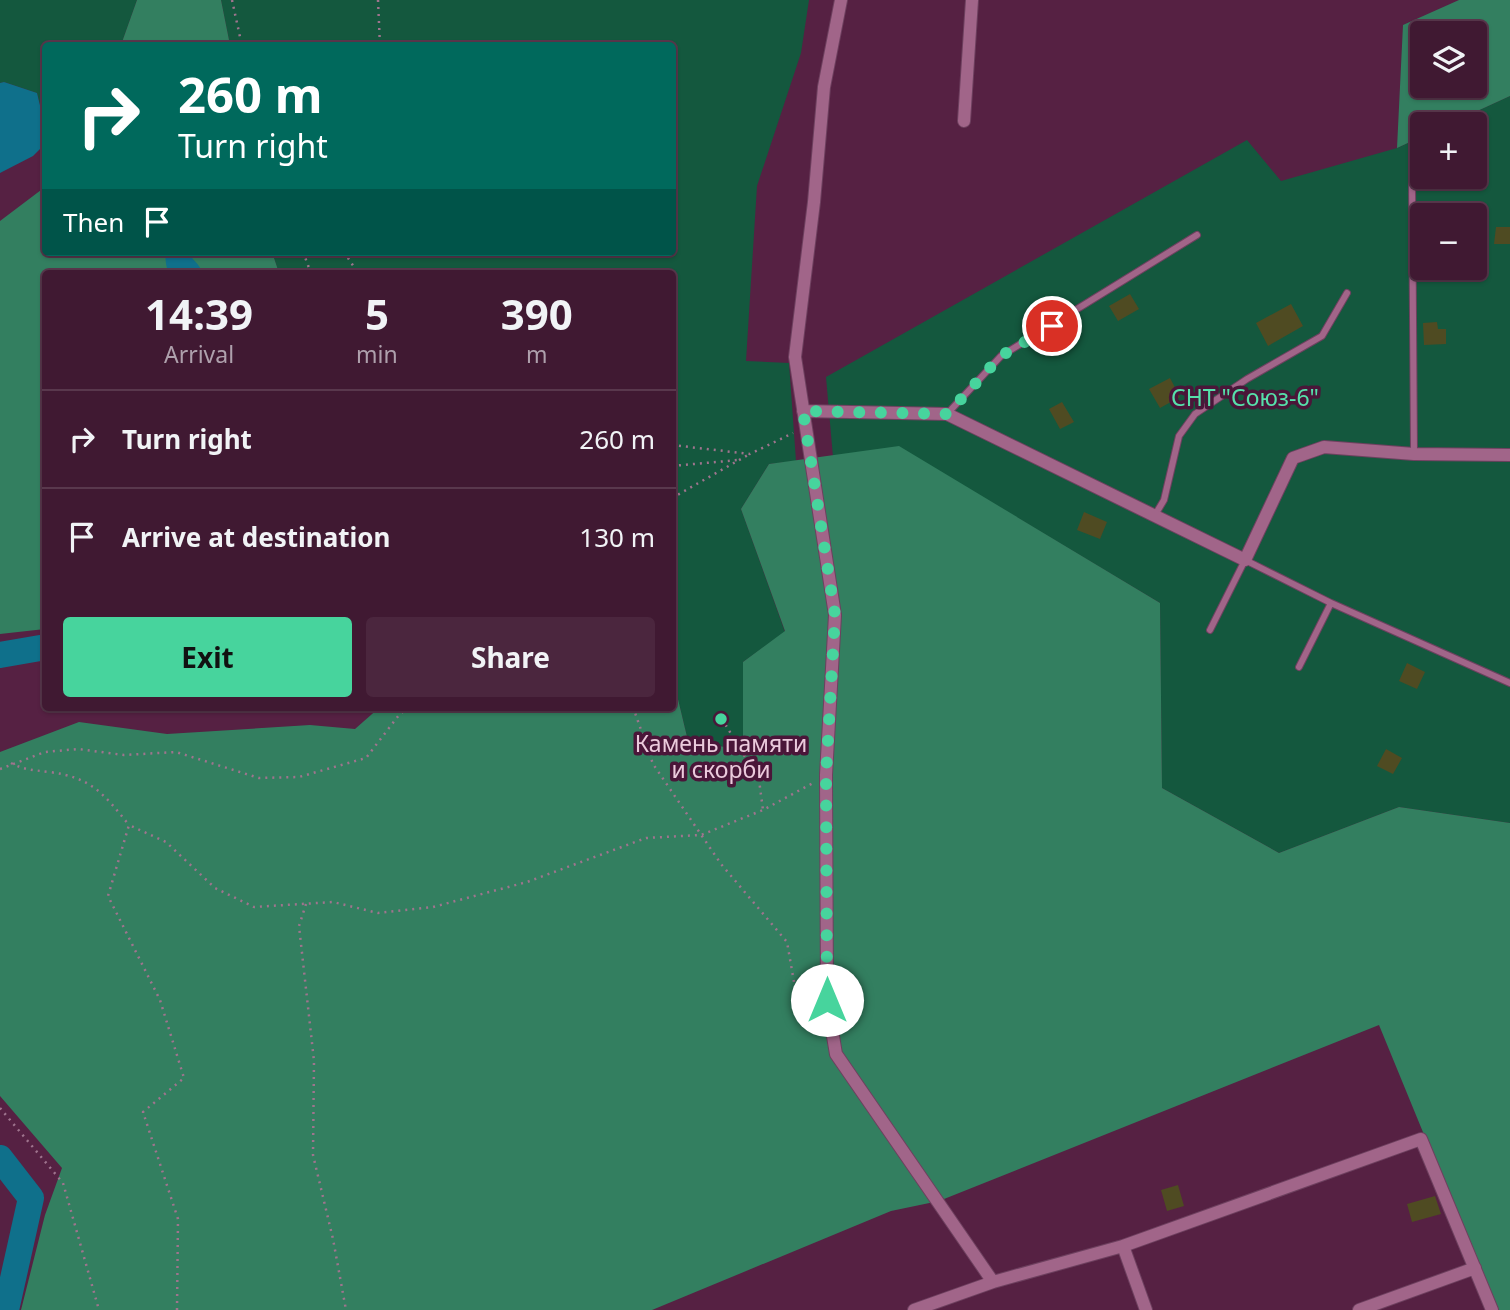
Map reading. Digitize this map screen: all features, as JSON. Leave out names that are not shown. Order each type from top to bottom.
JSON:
[{"type":"street","points":[[841,0],[824,87],[814,202],[795,357],[835,615],[826,775],[827,1000],[836,1054],[993,1282]]},
{"type":"street","points":[[964,121],[972,0]]},
{"type":"street","points":[[803,411],[947,414],[1245,560],[1293,458],[1324,447],[1414,454],[1510,455]]},
{"type":"street","points":[[914,1310],[993,1282],[1123,1246],[1421,1139],[1492,1310]]},
{"type":"street","points":[[1123,1246],[1146,1310]]},
{"type":"street","points":[[1359,1310],[1475,1268]]},
{"type":"lane","points":[[1412,189],[1414,454]]},
{"type":"lane","points":[[947,414],[1001,356],[1196,235]]},
{"type":"lane","points":[[1154,516],[1164,500],[1179,436],[1195,414],[1247,379],[1322,336],[1347,293]]},
{"type":"lane","points":[[1210,630],[1245,560],[1331,603],[1510,683]]},
{"type":"lane","points":[[1299,667],[1331,603]]},
{"type":"path","points":[[232,0],[242,42]]},
{"type":"path","points":[[378,0],[380,42]]},
{"type":"path","points":[[676,496],[750,454],[806,427]]},
{"type":"path","points":[[676,446],[750,454]]},
{"type":"path","points":[[676,466],[741,459]]},
{"type":"path","points":[[0,769],[46,752],[78,749],[124,755],[176,752],[259,778],[299,777],[366,758],[404,711]]},
{"type":"path","points":[[634,711],[653,764],[738,886],[787,942],[794,982],[802,990],[827,1000]]},
{"type":"path","points":[[722,719],[760,780],[762,810]]},
{"type":"path","points":[[11,763],[25,770],[78,777],[103,793],[129,825],[166,842],[215,888],[254,907],[333,902],[378,913],[433,907],[527,882],[646,838],[701,835],[762,810],[826,775]]},
{"type":"path","points":[[129,825],[108,896],[160,1000],[184,1078],[144,1112],[178,1219],[177,1310]]},
{"type":"path","points":[[306,904],[299,926],[314,1061],[313,1155],[346,1310]]},
{"type":"path","points":[[0,1108],[63,1183],[99,1310]]},
{"type":"green space","points":[[0,0],[137,0],[122,42],[42,42],[42,111],[37,93],[0,83]]},
{"type":"green space","points":[[137,0],[221,0],[229,42],[122,42]]},
{"type":"green space","points":[[221,0],[809,0],[801,53],[757,186],[746,361],[789,363],[796,461],[769,464],[741,509],[785,632],[743,662],[744,750],[688,741],[676,691],[676,270],[278,270],[273,256],[676,256],[676,42],[229,42]]},
{"type":"green space","points":[[1459,0],[1510,0],[1510,96],[1475,112],[1410,112],[1410,142],[1397,148],[1403,25],[1410,22],[1410,98],[1487,98],[1487,21],[1412,21]]},
{"type":"green space","name":"СНТ \"Союз-6\"","points":[[1510,96],[1510,823],[1399,807],[1279,853],[1162,788],[1160,603],[899,447],[833,457],[826,377],[1247,140],[1281,181],[1410,142],[1410,189],[1487,189],[1487,112],[1475,112]]},
{"type":"green space","points":[[42,189],[42,256],[273,256],[278,270],[42,270],[42,629],[0,634],[0,221]]},
{"type":"green space","points":[[899,446],[1160,603],[1162,788],[1279,853],[1399,807],[1510,823],[1510,1310],[1496,1310],[1379,1025],[939,1201],[891,1211],[652,1310],[21,1310],[45,1215],[62,1168],[0,1096],[0,752],[79,722],[167,734],[310,725],[355,729],[375,711],[676,711],[676,691],[688,741],[743,750],[743,662],[785,631],[741,509],[769,464]]},
{"type":"water","points":[[0,83],[37,93],[42,114],[42,147],[33,156],[0,173]]},
{"type":"building","points":[[1496,227],[1510,227],[1510,244],[1494,244]]},
{"type":"building","points":[[1130,294],[1139,309],[1118,321],[1109,306]]},
{"type":"building","points":[[1291,304],[1303,326],[1268,346],[1256,323]]},
{"type":"building","points":[[1437,322],[1438,329],[1446,329],[1446,344],[1424,345],[1423,323]]},
{"type":"building","points":[[1170,378],[1180,397],[1160,408],[1149,389]]},
{"type":"building","points":[[1062,402],[1074,422],[1060,429],[1049,409]]},
{"type":"building","points":[[1084,512],[1107,522],[1100,539],[1077,530]]},
{"type":"building","points":[[1407,663],[1425,672],[1417,689],[1399,681]]},
{"type":"building","points":[[1386,749],[1402,758],[1393,774],[1377,766]]},
{"type":"building","points":[[1178,1185],[1184,1206],[1167,1211],[1161,1190]]},
{"type":"building","points":[[1435,1196],[1441,1214],[1412,1222],[1407,1204]]},
{"type":"waterway","points":[[178,256],[179,263],[185,270]]},
{"type":"waterway","points":[[0,655],[42,648]]},
{"type":"waterway","points":[[0,1158],[31,1198],[6,1310]]},
{"type":"place","name":"Камень памяти и скорби","points":[[721,719]]},
{"type":"route","points":[[827,1000],[826,775],[835,615],[803,411],[947,414],[1001,356],[1052,326]]}]
